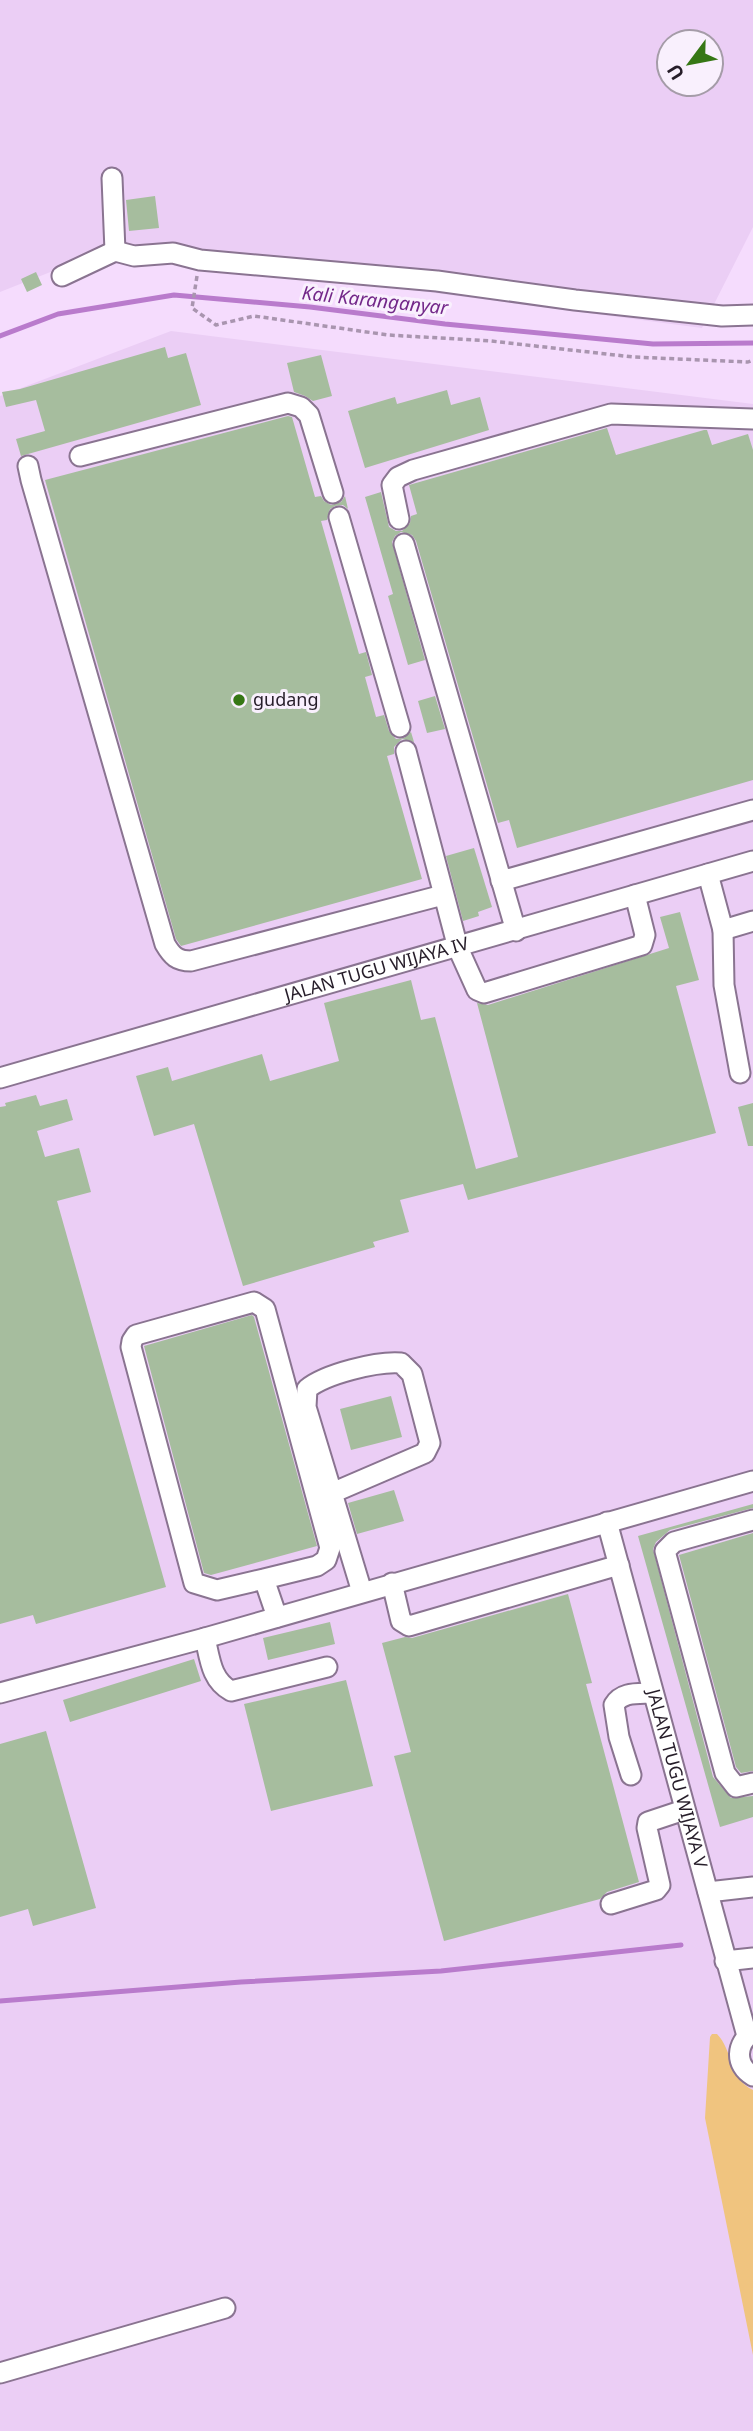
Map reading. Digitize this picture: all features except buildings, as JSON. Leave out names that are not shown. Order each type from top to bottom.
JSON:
[{"type":"street","points":[[112,178],[115,251]]},
{"type":"street","points":[[62,276],[115,251],[134,256],[173,253],[200,260],[437,281],[714,316],[753,315]]},
{"type":"street","points":[[80,456],[288,403],[295,404],[309,415],[332,493]]},
{"type":"street","points":[[399,519],[392,485],[398,477],[413,470],[611,414],[753,419]]},
{"type":"street","points":[[29,466],[30,480],[165,944],[171,955],[180,961],[191,961],[443,895]]},
{"type":"street","points":[[338,517],[400,727]]},
{"type":"street","points":[[404,544],[516,931]]},
{"type":"street","points":[[406,751],[458,948],[477,990],[484,993],[642,945],[645,935],[635,895]]},
{"type":"street","points":[[500,881],[753,810]]},
{"type":"street","name":"JALAN TUGU WIJAYA IV","points":[[0,1078],[753,862]]},
{"type":"street","points":[[708,874],[723,930],[724,985],[740,1073]]},
{"type":"street","points":[[723,930],[753,921]]},
{"type":"street","points":[[254,1302],[265,1309],[330,1548],[326,1560],[317,1566],[264,1579],[217,1590],[194,1583],[131,1347],[136,1335],[254,1302]]},
{"type":"street","points":[[332,1493],[425,1453],[430,1443],[412,1374],[401,1363],[388,1362],[318,1380],[307,1389],[306,1406],[332,1493],[362,1592]]},
{"type":"street","points":[[0,1693],[205,1638],[753,1480]]},
{"type":"street","points":[[753,1520],[674,1542],[664,1551],[725,1773],[736,1787],[753,1783]]},
{"type":"street","name":"JALAN TUGU WIJAYA V","points":[[607,1522],[725,1961],[750,2034]]},
{"type":"street","points":[[392,1583],[401,1621],[409,1626],[619,1565]]},
{"type":"street","points":[[264,1579],[277,1617]]},
{"type":"street","points":[[205,1638],[213,1673],[222,1686],[231,1691],[327,1667]]},
{"type":"street","points":[[631,1775],[614,1705],[627,1694],[653,1693]]},
{"type":"street","points":[[611,1904],[656,1890],[660,1885],[647,1828],[648,1822],[684,1810]]},
{"type":"street","points":[[708,1892],[753,1887]]},
{"type":"street","points":[[725,1961],[753,1958]]},
{"type":"street","points":[[750,2034],[739,2050],[739,2059],[742,2067],[753,2076]]},
{"type":"street","points":[[0,2373],[225,2308]]},
{"type":"path","points":[[199,265],[192,308],[216,325],[254,316],[388,335],[491,341],[569,351],[690,360],[753,360]]},
{"type":"shaded area","points":[[0,0],[753,0],[753,227],[702,328],[106,250],[0,292]]},
{"type":"shaded area","points":[[171,331],[753,404],[753,2431],[0,2431],[0,396]]},
{"type":"shaded area","points":[[712,2034],[717,2034],[726,2048],[735,2072],[745,2085],[753,2090],[753,2355],[705,2118]]},
{"type":"waterway","name":"Kali Karanganyar","points":[[0,336],[58,314],[174,295],[653,344],[753,343]]},
{"type":"waterway","points":[[0,2001],[241,1982],[441,1971],[681,1945]]},
{"type":"place","name":"gudang","points":[[239,700]]}]
